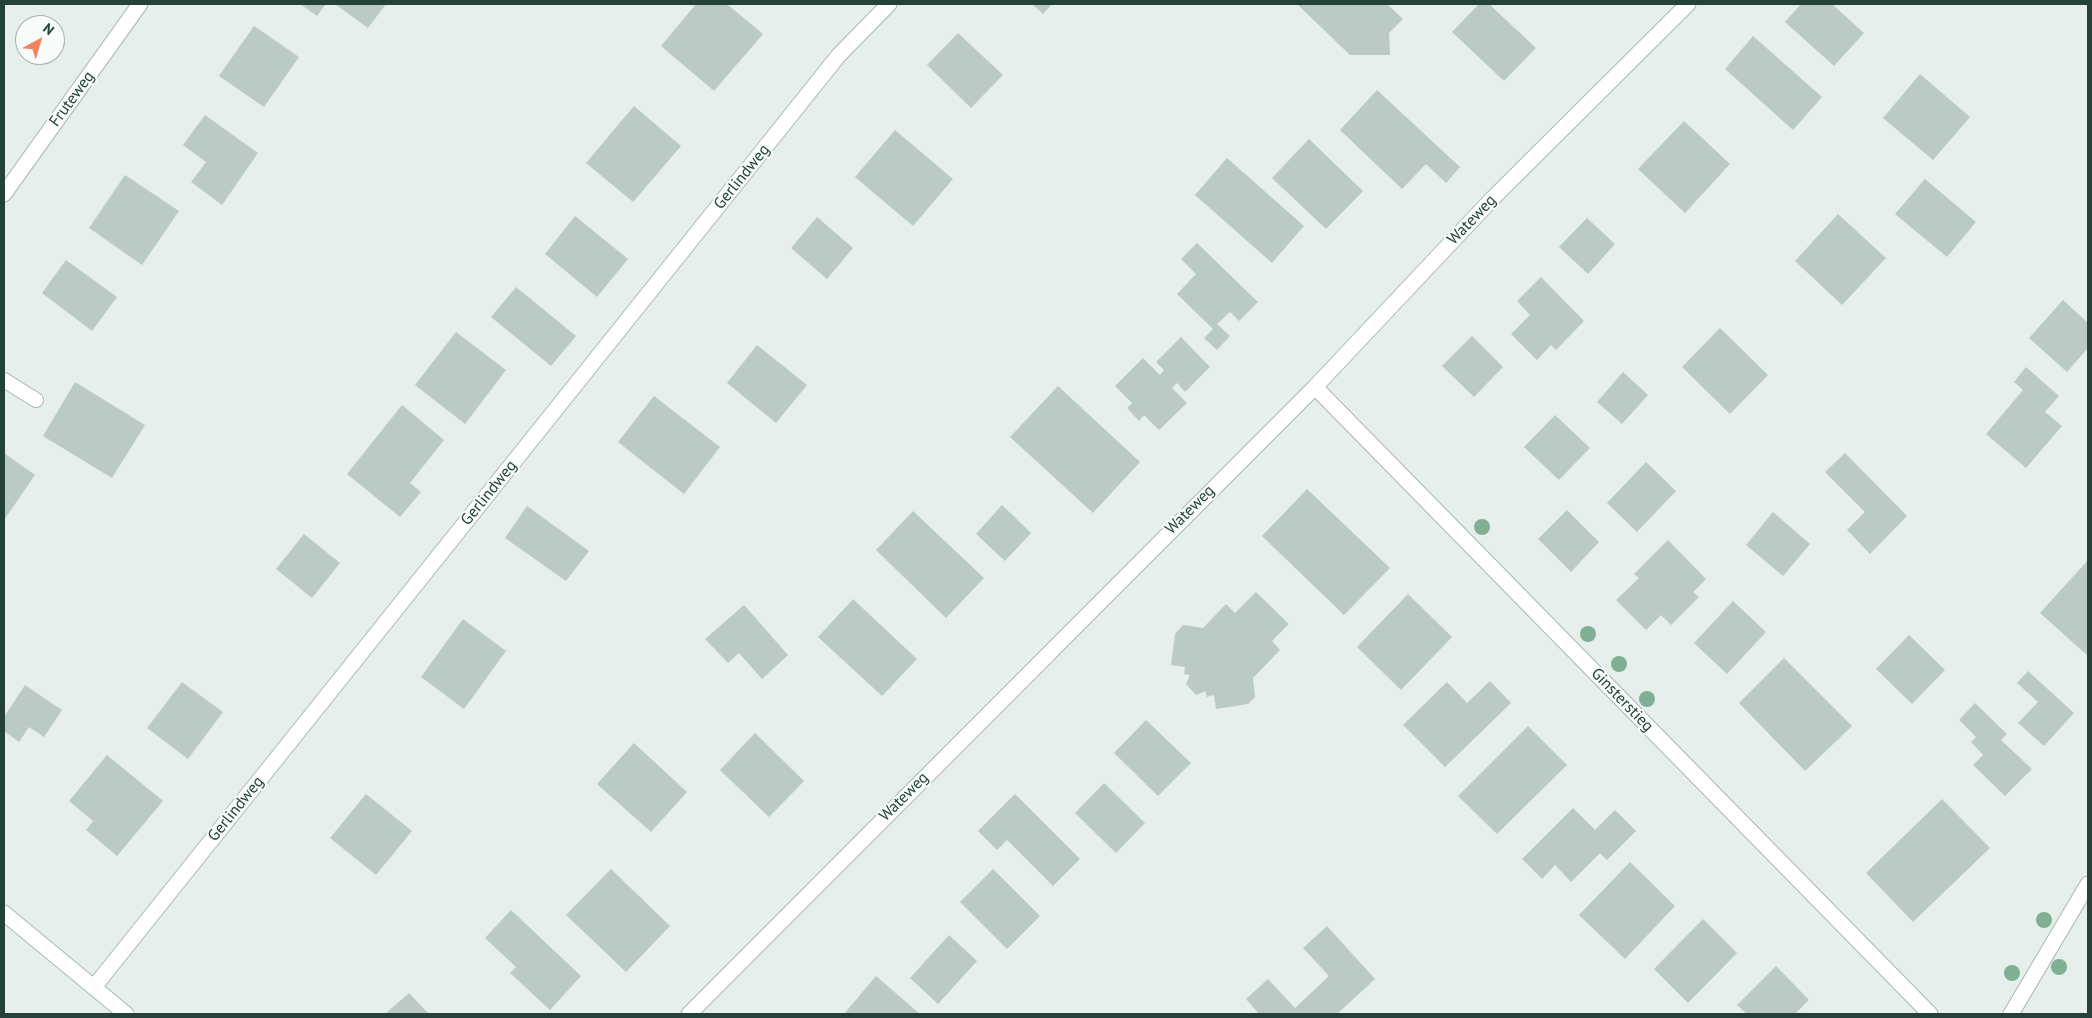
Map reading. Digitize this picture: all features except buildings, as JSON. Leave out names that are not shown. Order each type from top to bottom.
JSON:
[{"type":"street","name":"Fruteweg","points":[[4,194],[140,4]]},
{"type":"street","name":"Gerlindweg","points":[[94,987],[839,55],[889,4]]},
{"type":"street","name":"Wateweg","points":[[689,1014],[1315,386],[1493,198],[1688,4]]},
{"type":"street","name":"Ginsterstieg","points":[[1315,386],[1930,1014]]},
{"type":"street","points":[[2011,1014],[2088,884]]},
{"type":"street","points":[[4,913],[126,1014]]},
{"type":"lane","points":[[4,380],[36,400]]}]
